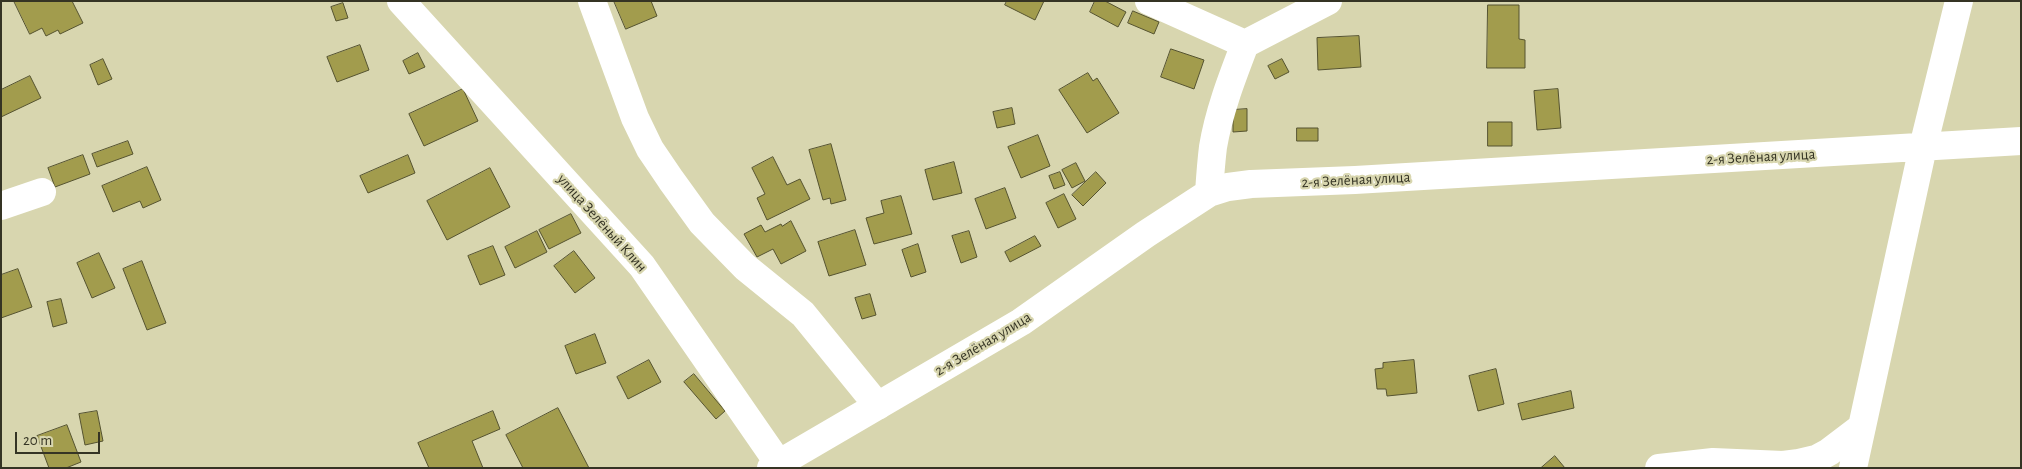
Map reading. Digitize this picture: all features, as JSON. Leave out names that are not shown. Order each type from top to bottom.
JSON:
[{"type":"street","name":"улица Зелёный Клин","points":[[402,1],[642,266],[775,466]]},
{"type":"street","points":[[592,1],[635,118],[650,149],[671,180],[702,223],[745,266],[803,314],[878,406]]},
{"type":"street","points":[[1149,1],[1245,44]]},
{"type":"street","points":[[1209,194],[1213,147],[1221,112],[1227,89],[1245,44],[1328,1]]},
{"type":"street","points":[[1853,468],[1923,147],[1959,1]]},
{"type":"street","name":"2-я Зелёная улица","points":[[775,466],[1021,322],[1146,234],[1209,194],[1228,187],[1251,184],[1355,180],[2021,141]]},
{"type":"street","points":[[1,206],[42,192]]},
{"type":"street","points":[[1659,468],[1713,462],[1799,463],[1816,459],[1829,452],[1862,427]]},
{"type":"building","points":[[14,1],[72,1],[83,23],[60,34],[58,30],[46,36],[42,28],[30,34]]},
{"type":"building","points":[[614,1],[651,1],[657,16],[626,29]]},
{"type":"building","points":[[1007,1],[1044,1],[1035,20],[1005,5]]},
{"type":"building","points":[[1095,1],[1105,1],[1126,12],[1118,27],[1090,12]]},
{"type":"building","points":[[343,3],[348,18],[336,21],[331,7]]},
{"type":"building","points":[[1488,5],[1519,5],[1519,39],[1525,40],[1525,68],[1487,68]]},
{"type":"building","points":[[1133,11],[1159,22],[1154,34],[1128,23]]},
{"type":"building","points":[[1359,36],[1361,67],[1318,70],[1317,38]]},
{"type":"building","points":[[360,45],[369,70],[337,82],[327,57]]},
{"type":"building","points":[[1171,49],[1204,60],[1194,89],[1161,77]]},
{"type":"building","points":[[418,53],[425,67],[409,74],[403,61]]},
{"type":"building","points":[[103,59],[112,79],[98,85],[90,65]]},
{"type":"building","points":[[1282,59],[1289,72],[1275,79],[1268,66]]},
{"type":"building","points":[[1088,73],[1093,81],[1097,78],[1119,113],[1087,133],[1059,90]]},
{"type":"building","points":[[30,76],[41,98],[1,117],[1,90]]},
{"type":"building","points":[[463,89],[478,121],[424,146],[409,114]]},
{"type":"building","points":[[1558,89],[1561,128],[1537,130],[1534,91]]},
{"type":"building","points":[[1012,108],[1015,124],[997,128],[993,112]]},
{"type":"building","points":[[1247,109],[1247,131],[1233,132],[1233,110]]},
{"type":"building","points":[[1488,122],[1512,122],[1512,146],[1488,146]]},
{"type":"building","points":[[1297,128],[1318,128],[1318,141],[1297,141]]},
{"type":"building","points":[[1038,135],[1050,166],[1021,178],[1008,147]]},
{"type":"building","points":[[128,141],[133,154],[97,167],[92,154]]},
{"type":"building","points":[[831,144],[846,200],[831,204],[830,198],[823,200],[809,150]]},
{"type":"building","points":[[83,155],[90,174],[55,187],[48,168]]},
{"type":"building","points":[[408,155],[415,173],[368,193],[360,176]]},
{"type":"building","points":[[773,157],[787,185],[800,179],[810,199],[767,220],[757,198],[765,194],[752,168]]},
{"type":"building","points":[[954,162],[962,193],[933,200],[925,170]]},
{"type":"building","points":[[1076,163],[1085,181],[1072,188],[1062,170]]},
{"type":"building","points":[[147,167],[161,200],[143,208],[140,201],[113,212],[102,186]]},
{"type":"building","points":[[490,168],[510,207],[447,240],[427,201]]},
{"type":"building","points":[[1060,172],[1065,185],[1054,189],[1049,176]]},
{"type":"building","points":[[1096,172],[1106,183],[1083,206],[1072,195]]},
{"type":"building","points":[[1005,188],[1016,218],[986,229],[975,199]]},
{"type":"building","points":[[1064,194],[1076,219],[1058,228],[1046,203]]},
{"type":"building","points":[[901,196],[912,234],[874,244],[866,218],[884,213],[881,201]]},
{"type":"building","points":[[571,214],[581,233],[549,249],[539,230]]},
{"type":"building","points":[[791,221],[806,251],[781,264],[773,249],[757,257],[744,234],[761,225],[765,232]]},
{"type":"building","points":[[855,230],[866,265],[829,276],[818,242]]},
{"type":"building","points":[[537,231],[547,252],[515,268],[505,247]]},
{"type":"building","points":[[969,231],[977,257],[961,263],[952,236]]},
{"type":"building","points":[[1035,236],[1041,246],[1010,262],[1005,252]]},
{"type":"building","points":[[918,244],[926,272],[911,277],[902,250]]},
{"type":"building","points":[[493,246],[505,275],[480,285],[468,256]]},
{"type":"building","points":[[574,251],[595,278],[575,293],[554,266]]},
{"type":"building","points":[[99,253],[115,288],[92,298],[77,263]]},
{"type":"building","points":[[142,261],[166,323],[147,330],[123,269]]},
{"type":"building","points":[[18,269],[32,307],[1,318],[1,275]]},
{"type":"building","points":[[870,294],[876,315],[862,319],[855,298]]},
{"type":"building","points":[[61,299],[67,323],[53,327],[47,302]]},
{"type":"building","points":[[595,334],[606,363],[576,374],[565,346]]},
{"type":"building","points":[[649,360],[661,382],[628,399],[617,377]]},
{"type":"building","points":[[1414,360],[1417,393],[1387,396],[1386,389],[1377,389],[1375,369],[1383,368],[1383,363]]},
{"type":"building","points":[[1496,369],[1504,404],[1478,411],[1469,376]]},
{"type":"building","points":[[694,374],[725,411],[716,419],[684,382]]},
{"type":"building","points":[[1571,391],[1574,408],[1522,420],[1518,404]]},
{"type":"building","points":[[558,408],[589,468],[523,468],[506,435]]},
{"type":"building","points":[[97,411],[103,441],[85,445],[79,414]]},
{"type":"building","points":[[493,411],[500,429],[472,441],[483,468],[429,468],[418,443]]},
{"type":"building","points":[[67,425],[81,462],[66,468],[49,468],[37,436]]},
{"type":"building","points":[[1555,456],[1565,468],[1541,468]]}]
